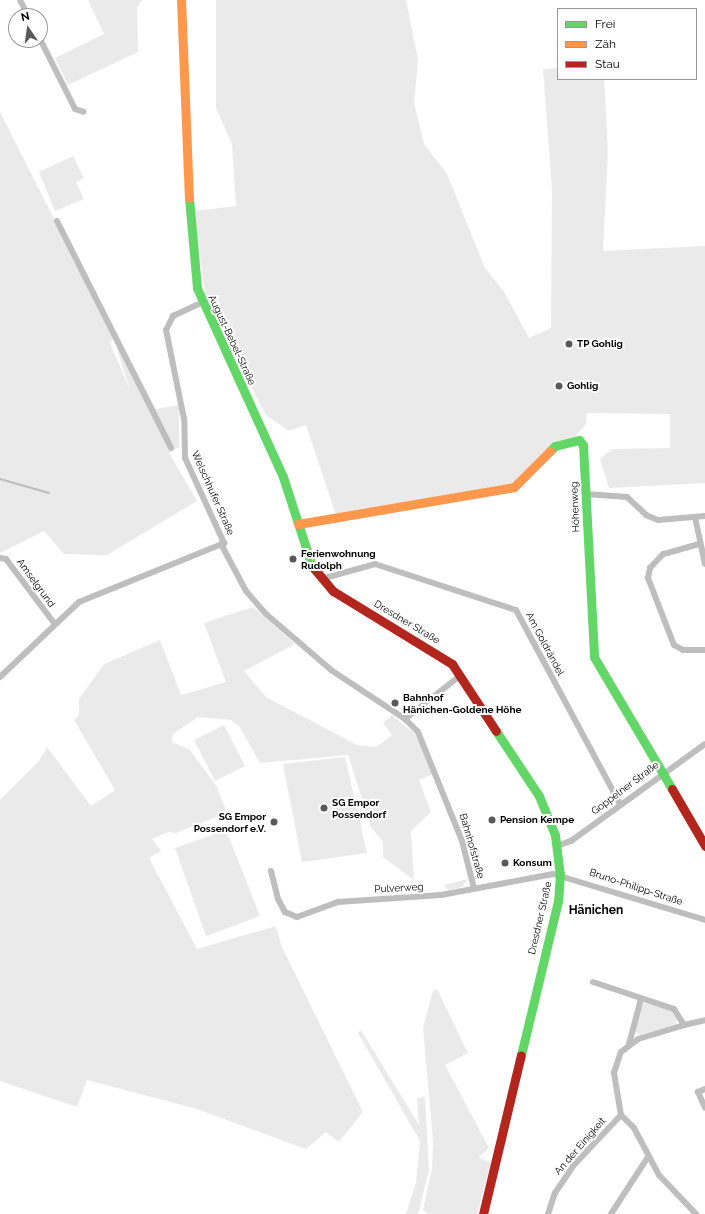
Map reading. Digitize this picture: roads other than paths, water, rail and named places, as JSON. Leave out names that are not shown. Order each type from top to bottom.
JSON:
[{"type":"main road","name":"August-Bebel-Straße","points":[[181,0],[193,261],[201,303],[258,420],[298,524],[308,557],[321,579]]},
{"type":"main road","name":"Höhenweg","points":[[298,524],[514,487],[563,442],[578,440],[583,445],[594,657],[705,846]]},
{"type":"main road","name":"Dresdner Straße","points":[[321,579],[333,591],[445,657],[461,675],[541,800],[557,846],[560,874],[558,901],[483,1214]]},
{"type":"street","points":[[44,48],[74,109],[84,112]]},
{"type":"street","points":[[57,221],[171,448]]},
{"type":"street","name":"Welschhufer Straße","points":[[0,677],[54,624],[79,602],[224,543],[185,458],[183,411],[166,330],[172,316],[201,303]]},
{"type":"street","points":[[586,494],[627,497],[646,515],[658,520],[705,516]]},
{"type":"street","points":[[695,517],[699,544],[705,564]]},
{"type":"street","name":"Bahnhofstraße","points":[[220,544],[246,591],[266,614],[331,670],[405,719],[424,741],[451,809],[474,888]]},
{"type":"street","points":[[699,544],[663,554],[650,568],[648,578],[674,645],[683,650],[705,650]]},
{"type":"street","name":"Amselgrund","points":[[0,558],[6,559],[54,624]]},
{"type":"street","name":"Am Goldrändel","points":[[321,579],[375,564],[516,610],[620,804]]},
{"type":"street","points":[[405,719],[461,675]]},
{"type":"street","name":"Goppelner Straße","points":[[557,846],[571,841],[661,773],[705,744]]},
{"type":"street","name":"Pulverweg","points":[[271,871],[278,899],[285,912],[297,917],[338,902],[420,897],[560,874]]},
{"type":"street","name":"Bruno-Philipp-Straße","points":[[560,874],[705,920]]},
{"type":"street","points":[[592,982],[674,1009],[684,1025]]},
{"type":"street","points":[[641,999],[629,1044],[616,1060],[614,1073],[621,1115],[634,1128],[648,1157],[696,1214]]},
{"type":"street","points":[[629,1044],[684,1025],[705,1020]]},
{"type":"street","points":[[705,1089],[698,1092],[705,1108]]},
{"type":"street","name":"An der Einigkeit","points":[[548,1214],[555,1193],[574,1166],[621,1115]]},
{"type":"street","points":[[611,1214],[648,1157]]},
{"type":"waterway","points":[[0,479],[49,493]]},
{"type":"place","name":"TP Gohlig","points":[[569,344]]},
{"type":"place","name":"Gohlig","points":[[559,386]]},
{"type":"place","name":"Ferienwohnung Rudolph","points":[[293,559]]},
{"type":"place","name":"Bahnhof Hänichen-Goldene Höhe","points":[[395,703]]},
{"type":"place","name":"SG Empor Possendorf","points":[[324,808]]},
{"type":"place","name":"Pension Kempe","points":[[492,820]]},
{"type":"place","name":"SG Empor Possendorf e.V.","points":[[274,822]]},
{"type":"place","name":"Konsum","points":[[505,863]]},
{"type":"district","name":"Hänichen","points":[[596,911]]}]
